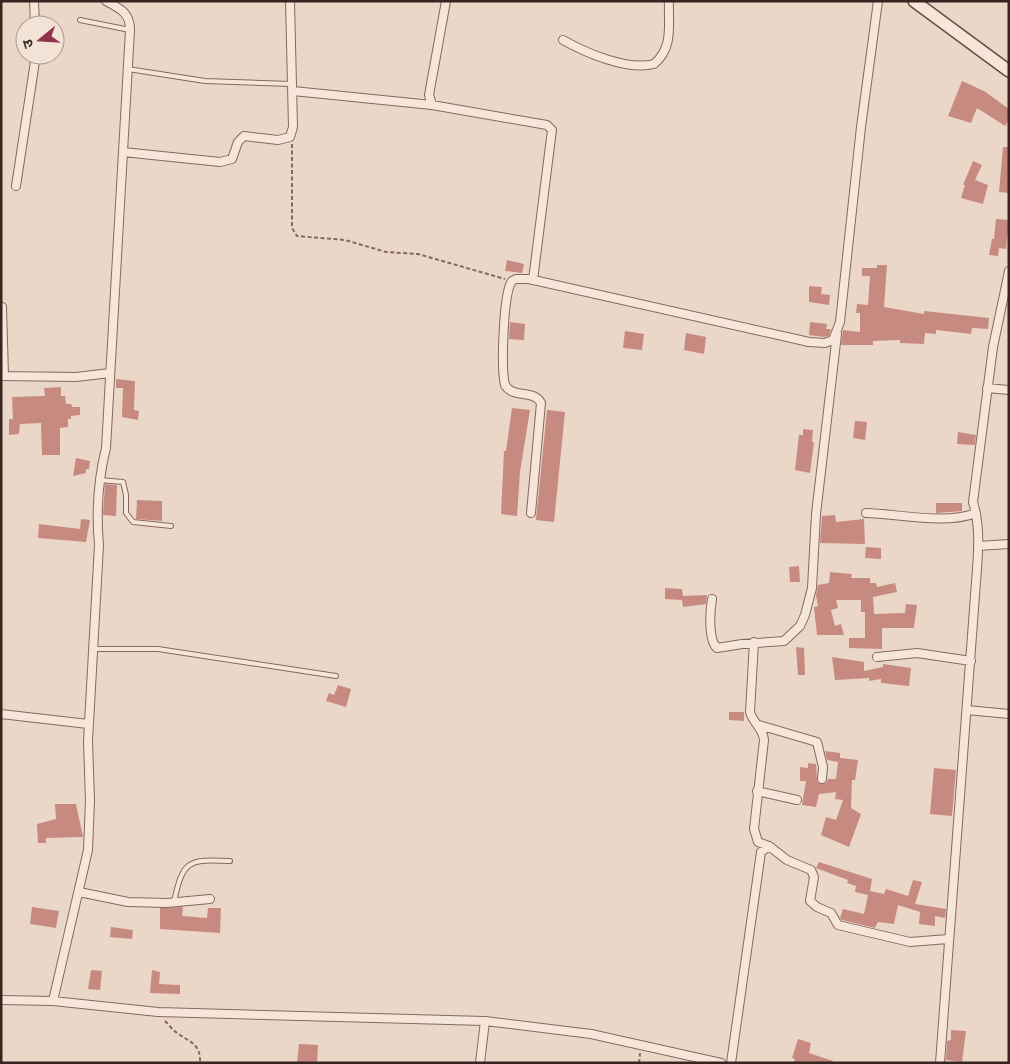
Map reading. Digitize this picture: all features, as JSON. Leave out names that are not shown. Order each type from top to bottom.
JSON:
[{"type":"street","points":[[34,1],[35,15]]},
{"type":"street","points":[[53,1001],[79,892],[90,829],[88,724],[99,545],[96,514],[99,480],[106,448],[130,30],[130,21],[126,13],[106,1]]},
{"type":"street","points":[[123,152],[228,161],[234,156],[238,142],[244,136],[283,140],[292,134],[293,87],[290,1]]},
{"type":"street","points":[[432,105],[429,95],[446,1]]},
{"type":"street","points":[[563,40],[580,49],[612,60],[633,65],[654,64],[666,50],[669,40],[669,1]]},
{"type":"street","points":[[532,513],[541,404],[536,396],[512,391],[505,385],[503,364],[506,295],[512,281],[516,279],[533,280],[809,342],[825,343],[833,340],[840,322],[862,118],[878,1]]},
{"type":"street","points":[[914,1],[1009,70]]},
{"type":"street","points":[[16,186],[34,65]]},
{"type":"street","points":[[293,87],[432,105],[551,127],[550,156],[533,280]]},
{"type":"street","points":[[940,1063],[978,546],[976,513],[973,502],[993,348],[1009,271]]},
{"type":"street","points":[[2,307],[2,376],[76,377],[110,373]]},
{"type":"street","points":[[712,599],[710,615],[714,647],[754,642],[778,642],[788,639],[800,626],[810,602],[817,506],[836,353],[837,330]]},
{"type":"street","points":[[988,388],[1009,390]]},
{"type":"street","points":[[866,513],[913,517],[964,517],[976,513]]},
{"type":"street","points":[[978,546],[1009,544]]},
{"type":"street","points":[[754,642],[750,712],[752,719],[759,726],[764,740],[753,819],[754,833],[758,842],[769,846],[787,860],[811,870],[814,877],[810,900],[817,908],[830,913],[838,926],[910,942],[948,939]]},
{"type":"street","points":[[877,657],[917,654],[971,661]]},
{"type":"street","points":[[967,710],[1009,714]]},
{"type":"street","points":[[1,714],[88,724]]},
{"type":"street","points":[[759,726],[817,742],[823,767],[822,779]]},
{"type":"street","points":[[757,790],[797,800]]},
{"type":"street","points":[[731,1063],[761,852],[769,846]]},
{"type":"street","points":[[79,892],[128,902],[174,902],[210,899]]},
{"type":"street","points":[[1,1000],[53,1001],[158,1012],[484,1021],[591,1034],[721,1063]]},
{"type":"street","points":[[480,1063],[484,1021]]},
{"type":"lane","points":[[80,20],[130,30]]},
{"type":"lane","points":[[128,69],[204,81],[293,87]]},
{"type":"lane","points":[[99,480],[123,482],[127,498],[126,513],[132,522],[171,526]]},
{"type":"lane","points":[[92,649],[158,649],[336,676]]},
{"type":"lane","points":[[174,902],[180,875],[190,864],[210,860],[230,861]]},
{"type":"path","points":[[292,134],[292,228],[297,236],[345,240],[386,252],[418,254],[512,281]]},
{"type":"path","points":[[158,1012],[177,1033],[189,1038],[195,1045],[201,1056],[200,1063]]},
{"type":"path","points":[[639,1062],[640,1052]]},
{"type":"building","points":[[962,81],[984,91],[1009,109],[1009,120],[1005,126],[977,108],[971,123],[948,116]]},
{"type":"building","points":[[1003,147],[1009,147],[1009,193],[999,192]]},
{"type":"building","points":[[973,161],[982,165],[975,180],[988,185],[983,204],[961,198],[965,185],[963,185]]},
{"type":"building","points":[[996,219],[1009,220],[1006,249],[999,248],[998,256],[989,255],[992,239],[994,239]]},
{"type":"building","points":[[507,260],[524,264],[522,273],[505,271]]},
{"type":"building","points":[[877,265],[887,265],[884,307],[924,314],[924,311],[989,318],[988,329],[972,328],[971,334],[936,330],[936,334],[925,333],[924,344],[900,343],[900,340],[873,341],[873,345],[841,345],[843,330],[860,332],[860,313],[856,313],[857,304],[868,305],[870,276],[862,276],[862,268],[877,268]]},
{"type":"building","points":[[809,286],[822,287],[821,294],[830,295],[829,305],[809,302]]},
{"type":"building","points":[[510,322],[525,324],[524,340],[509,339]]},
{"type":"building","points":[[810,322],[827,324],[826,329],[831,329],[829,336],[809,335]]},
{"type":"building","points":[[625,331],[644,334],[642,350],[623,348]]},
{"type":"building","points":[[686,333],[706,337],[704,354],[684,350]]},
{"type":"building","points":[[116,379],[135,381],[134,410],[139,411],[138,420],[122,417],[123,388],[116,388]]},
{"type":"building","points":[[61,387],[61,396],[65,396],[66,404],[71,404],[72,407],[80,407],[80,415],[71,416],[71,419],[68,419],[68,427],[60,428],[60,455],[42,455],[41,423],[20,424],[19,434],[9,435],[9,419],[13,419],[12,397],[45,396],[44,388]]},
{"type":"building","points":[[512,408],[530,410],[520,472],[517,516],[501,514],[504,451],[506,451]]},
{"type":"building","points":[[547,410],[565,412],[554,522],[536,520]]},
{"type":"building","points":[[855,421],[867,422],[865,440],[853,438]]},
{"type":"building","points":[[803,429],[813,430],[812,442],[814,442],[810,473],[795,470],[799,435],[803,435]]},
{"type":"building","points":[[958,432],[976,435],[975,445],[957,444]]},
{"type":"building","points":[[76,458],[90,461],[89,469],[86,469],[86,473],[73,476]]},
{"type":"building","points":[[105,484],[117,485],[116,516],[103,515]]},
{"type":"building","points":[[137,500],[162,501],[162,521],[136,519]]},
{"type":"building","points":[[936,503],[962,503],[962,511],[936,513]]},
{"type":"building","points":[[835,515],[836,522],[864,519],[865,544],[820,543],[822,516]]},
{"type":"building","points":[[81,519],[90,520],[86,542],[38,538],[39,524],[80,529]]},
{"type":"building","points":[[866,547],[881,548],[881,559],[865,558]]},
{"type":"building","points":[[799,566],[800,582],[790,582],[789,567]]},
{"type":"building","points":[[830,572],[852,574],[851,578],[870,578],[870,583],[876,583],[877,587],[895,583],[897,592],[873,597],[874,614],[905,613],[906,604],[917,605],[914,628],[882,628],[882,649],[849,648],[849,638],[865,638],[865,612],[861,612],[861,600],[836,600],[838,608],[831,610],[835,626],[841,624],[844,635],[817,635],[814,607],[818,606],[816,595],[818,585],[829,583]]},
{"type":"building","points":[[665,588],[682,589],[683,596],[707,595],[706,604],[683,607],[682,600],[665,599]]},
{"type":"building","points":[[796,647],[804,648],[805,675],[798,675]]},
{"type":"building","points":[[832,657],[864,662],[864,671],[883,667],[883,664],[911,668],[909,686],[881,683],[881,679],[869,681],[869,678],[835,680]]},
{"type":"building","points":[[338,685],[351,689],[346,707],[326,701],[329,693],[334,695]]},
{"type":"building","points":[[729,712],[744,712],[744,721],[729,720]]},
{"type":"building","points":[[825,751],[840,753],[840,758],[858,760],[855,780],[852,780],[851,808],[861,814],[849,847],[821,835],[826,817],[836,820],[843,800],[835,799],[836,792],[819,794],[816,807],[802,805],[806,781],[800,781],[800,767],[808,768],[808,763],[816,764],[817,781],[821,784],[826,783],[828,779],[836,779],[838,762],[827,760]]},
{"type":"building","points":[[934,768],[956,770],[952,816],[930,814]]},
{"type":"building","points":[[55,804],[76,804],[83,837],[46,838],[46,843],[38,843],[37,824],[56,819]]},
{"type":"building","points":[[819,862],[872,879],[870,891],[884,894],[886,889],[908,896],[913,880],[922,882],[915,904],[946,909],[945,918],[935,916],[935,926],[919,924],[920,912],[898,905],[894,924],[878,922],[875,928],[842,920],[840,918],[843,909],[864,914],[868,895],[855,892],[856,886],[847,883],[848,880],[816,868]]},
{"type":"building","points":[[32,907],[59,911],[56,928],[30,924]]},
{"type":"building","points":[[183,907],[182,916],[207,918],[208,908],[221,908],[220,933],[160,929],[160,908]]},
{"type":"building","points":[[111,927],[133,930],[132,939],[110,937]]},
{"type":"building","points":[[91,970],[102,971],[100,990],[88,989]]},
{"type":"building","points":[[152,970],[160,972],[159,984],[180,985],[180,994],[150,993]]},
{"type":"building","points":[[951,1030],[966,1031],[962,1062],[946,1060],[947,1041],[951,1040]]},
{"type":"building","points":[[798,1039],[811,1043],[809,1053],[833,1061],[833,1063],[794,1063],[795,1059],[792,1058]]},
{"type":"building","points":[[299,1044],[318,1045],[317,1063],[297,1063]]}]
